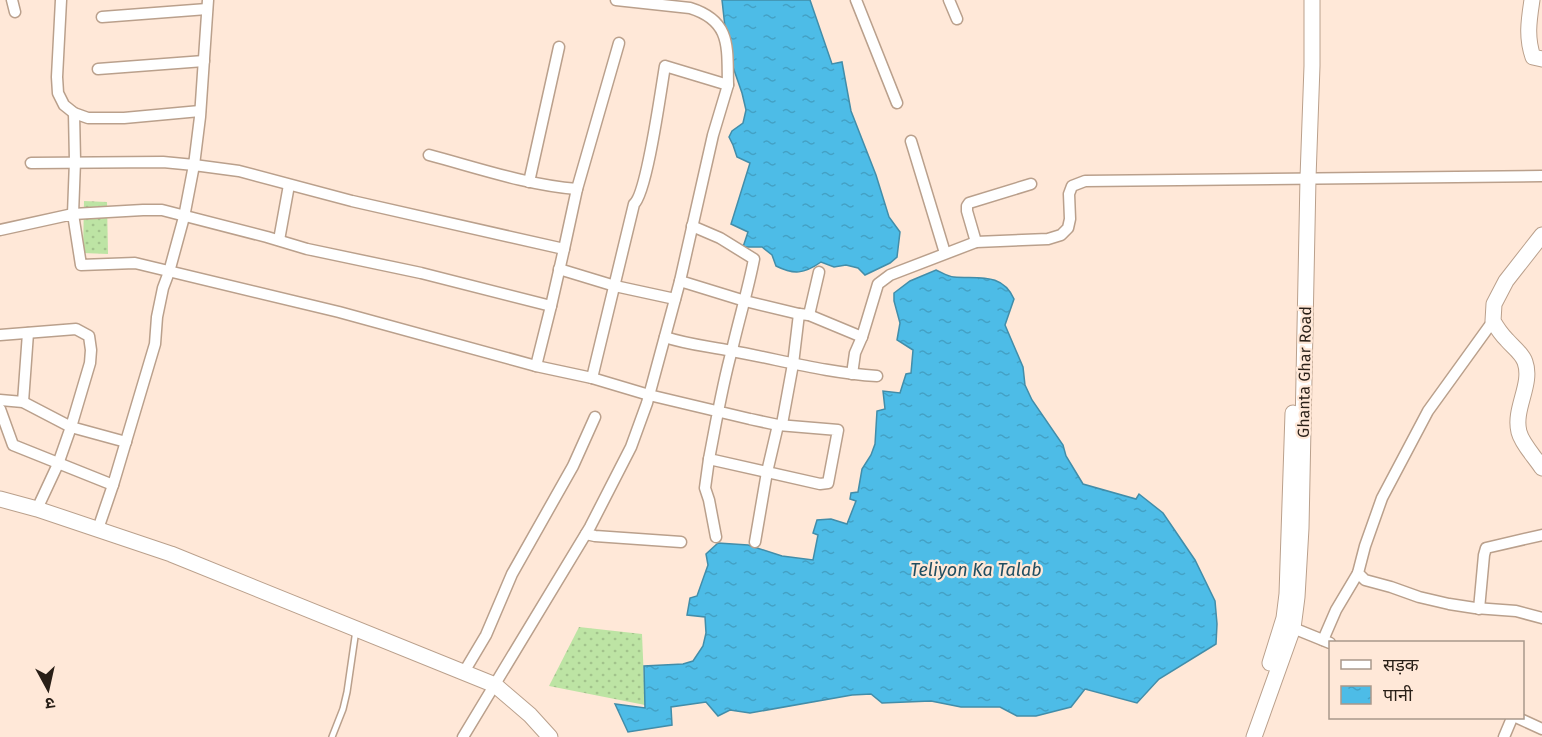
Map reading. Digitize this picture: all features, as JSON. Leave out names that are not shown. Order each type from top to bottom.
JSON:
[{"type":"street","points":[[12,0],[15,12]]},
{"type":"street","points":[[61,0],[58,93],[64,105],[74,113],[88,118],[124,118],[200,111]]},
{"type":"street","points":[[463,737],[586,534],[631,447],[647,404],[665,337],[713,135],[728,85],[728,49],[725,38],[712,18],[690,4],[616,0]]},
{"type":"street","points":[[856,0],[897,103]]},
{"type":"street","points":[[950,0],[957,19]]},
{"type":"street","name":"Ghanta Ghar Road","points":[[1254,737],[1293,628],[1297,597],[1301,528],[1303,0]]},
{"type":"street","name":"Ghanta Ghar Road","points":[[1245,737],[1284,618],[1287,594],[1295,346],[1303,178],[1312,66],[1312,0]]},
{"type":"street","points":[[1532,0],[1528,29],[1529,45],[1533,57],[1542,59]]},
{"type":"street","points":[[98,529],[155,344],[157,317],[163,288],[170,272],[184,217],[194,165],[208,5],[102,17]]},
{"type":"street","points":[[536,366],[577,189],[619,43]]},
{"type":"street","points":[[529,182],[560,47]]},
{"type":"street","points":[[98,69],[204,61]]},
{"type":"street","points":[[592,378],[634,204],[638,200],[644,178],[665,66],[728,85]]},
{"type":"street","points":[[74,113],[73,214],[81,264],[135,263],[339,312],[536,366],[592,378],[718,412],[780,424],[838,430],[828,483],[820,484],[709,459]]},
{"type":"street","points":[[911,141],[945,253]]},
{"type":"street","points":[[429,155],[529,182],[577,189]]},
{"type":"street","points":[[31,163],[163,162],[239,171],[352,201],[564,249]]},
{"type":"street","points":[[852,374],[855,354],[878,284],[890,274],[976,242],[1048,239],[1061,235],[1068,228],[1069,194],[1072,186],[1085,181],[1542,176]]},
{"type":"street","points":[[279,240],[289,184]]},
{"type":"street","points":[[976,242],[967,211],[969,202],[1032,184]]},
{"type":"street","points":[[0,230],[73,214],[162,210],[307,249],[421,273],[551,306]]},
{"type":"street","points":[[692,226],[720,238],[754,259],[731,350],[705,488],[716,537]]},
{"type":"street","points":[[1293,628],[1327,642],[1336,610],[1358,573],[1382,498],[1428,411],[1493,321],[1494,304],[1506,281],[1542,235]]},
{"type":"street","points":[[559,269],[615,286],[675,299]]},
{"type":"street","points":[[755,542],[767,472],[804,315],[819,272]]},
{"type":"street","points":[[680,281],[745,301],[804,315],[862,337]]},
{"type":"street","points":[[1493,321],[1526,363],[1519,432],[1542,466]]},
{"type":"street","points":[[0,335],[76,329],[88,336],[91,350],[90,363],[71,427],[58,464],[37,509]]},
{"type":"street","points":[[22,402],[28,333]]},
{"type":"street","points":[[665,337],[698,346],[731,350],[793,364],[877,376]]},
{"type":"street","points":[[0,400],[22,402],[71,427],[126,442]]},
{"type":"street","points":[[0,409],[13,445],[113,485]]},
{"type":"street","points":[[464,672],[486,635],[512,574],[573,466],[595,417]]},
{"type":"street","points":[[0,499],[37,509],[171,554],[495,685],[530,715],[549,737]]},
{"type":"street","points":[[586,534],[681,542]]},
{"type":"street","points":[[1479,609],[1486,548],[1542,536]]},
{"type":"street","points":[[1358,573],[1365,580],[1419,597],[1479,609],[1516,611],[1542,618]]},
{"type":"street","points":[[1504,737],[1511,719]]},
{"type":"street","points":[[1522,719],[1542,729]]},
{"type":"lane","points":[[332,737],[347,692],[356,628]]},
{"type":"green space","points":[[84,201],[107,202],[108,254],[83,253]]},
{"type":"green space","points":[[579,627],[642,634],[645,705],[549,686]]},
{"type":"water","points":[[722,0],[810,0],[832,64],[842,62],[851,111],[876,175],[889,217],[900,232],[897,257],[890,263],[865,275],[858,268],[846,265],[834,267],[821,262],[804,271],[794,272],[776,266],[772,255],[762,247],[743,247],[748,232],[731,224],[750,163],[737,157],[729,137],[732,131],[743,123],[746,110],[726,36]]},
{"type":"water","name":"Teliyon Ka Talab","points":[[936,270],[952,277],[996,281],[1009,290],[1014,299],[1005,325],[1023,367],[1025,385],[1032,400],[1063,445],[1066,456],[1083,484],[1136,499],[1139,494],[1163,513],[1195,560],[1215,601],[1216,644],[1159,679],[1137,703],[1085,689],[1071,707],[1036,716],[1017,716],[1000,707],[961,707],[931,701],[882,703],[871,694],[852,695],[750,713],[730,710],[718,716],[706,702],[671,707],[672,725],[628,732],[615,704],[645,708],[644,666],[683,664],[693,661],[703,646],[706,633],[705,617],[687,615],[690,598],[697,596],[708,565],[706,554],[718,543],[748,545],[782,556],[813,560],[818,535],[813,533],[817,520],[831,519],[847,524],[856,501],[850,499],[851,493],[858,492],[862,469],[875,444],[877,411],[885,409],[883,391],[900,393],[906,374],[911,373],[913,350],[897,340],[900,323],[894,293],[910,281]]}]
